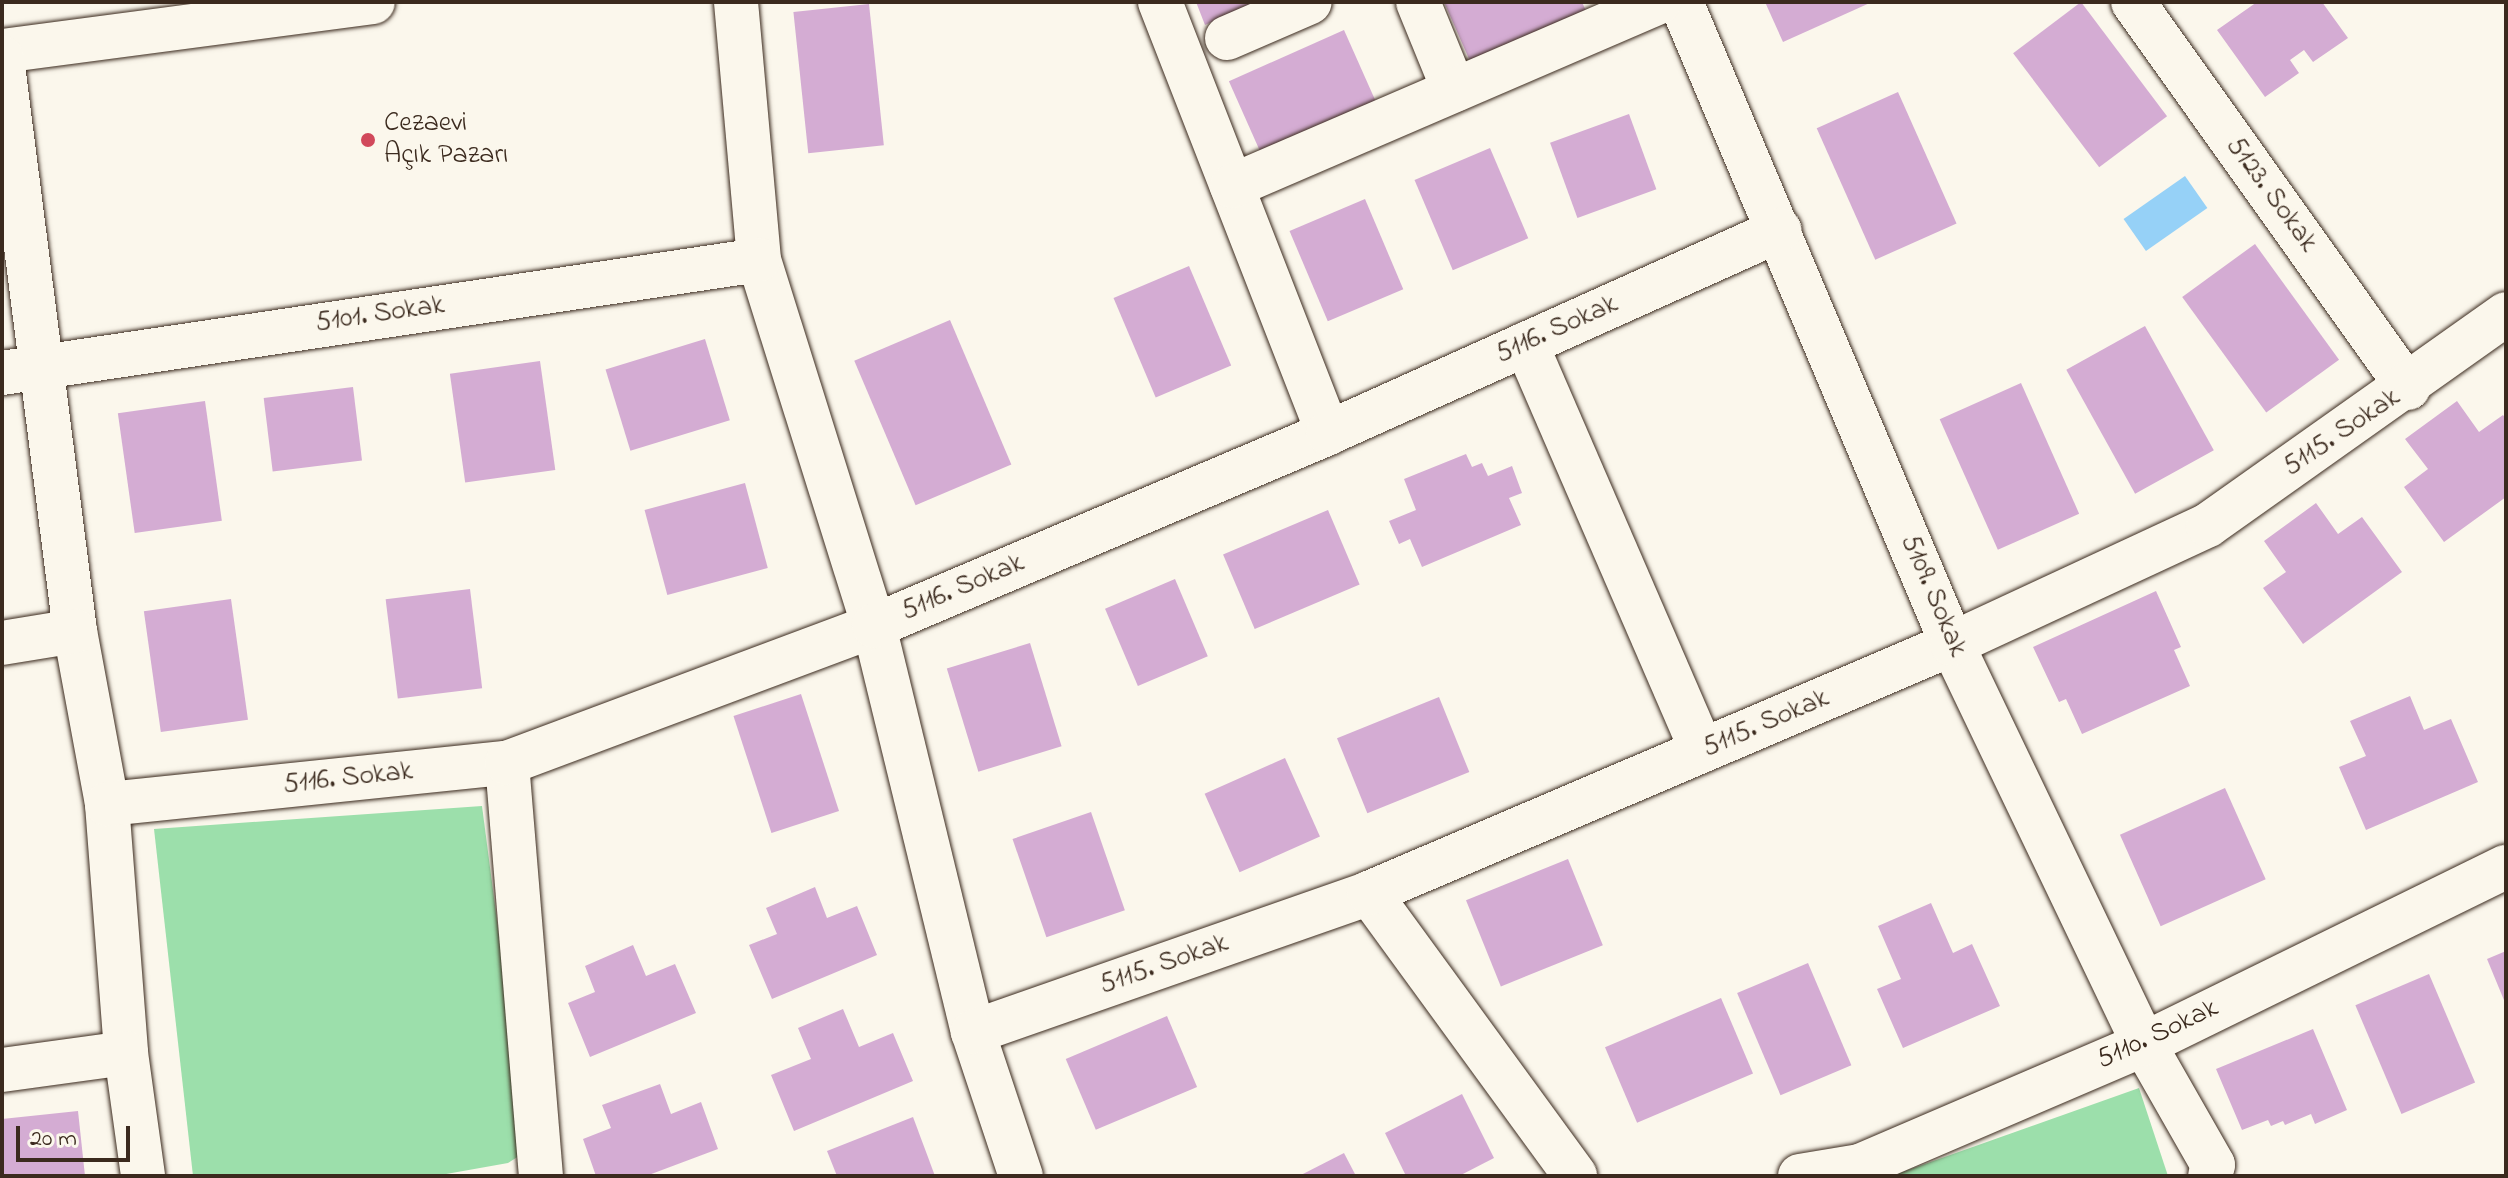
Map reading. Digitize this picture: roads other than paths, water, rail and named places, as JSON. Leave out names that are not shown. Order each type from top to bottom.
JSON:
[{"type":"street","points":[[2,51],[373,2]]},
{"type":"street","points":[[736,2],[759,260],[874,626],[973,1032],[1021,1176]]},
{"type":"street","points":[[1160,2],[1328,433]]},
{"type":"street","points":[[1227,38],[1310,2]]},
{"type":"street","points":[[1418,2],[1454,90]]},
{"type":"street","points":[[1232,186],[1659,2]]},
{"type":"street","name":"5109. Sokak","points":[[1681,2],[1952,644],[2144,1044],[2213,1165],[2210,1176]]},
{"type":"street","name":"5123. Sokak","points":[[2133,2],[2408,388]]},
{"type":"street","points":[[2,58],[22,368],[107,804],[126,1053],[143,1176]]},
{"type":"street","name":"5116. Sokak","points":[[107,804],[507,763],[874,626],[1328,433],[1779,230]]},
{"type":"street","name":"5101. Sokak","points":[[22,368],[759,260]]},
{"type":"street","name":"5115. Sokak","points":[[973,1032],[1369,893],[1952,644],[2208,525],[2408,388],[2506,314]]},
{"type":"street","points":[[1526,344],[1702,751]]},
{"type":"street","points":[[2,643],[75,631]]},
{"type":"street","points":[[507,763],[529,1174]]},
{"type":"street","name":"5110. Sokak","points":[[1800,1176],[1862,1171],[2144,1044],[2506,867]]},
{"type":"street","points":[[1369,893],[1575,1176]]},
{"type":"street","points":[[2,1070],[126,1053]]},
{"type":"water","points":[[2185,176],[2207,208],[2146,251],[2124,219]]},
{"type":"place","name":"Cezaevi Açık Pazarı","points":[[368,140]]}]
